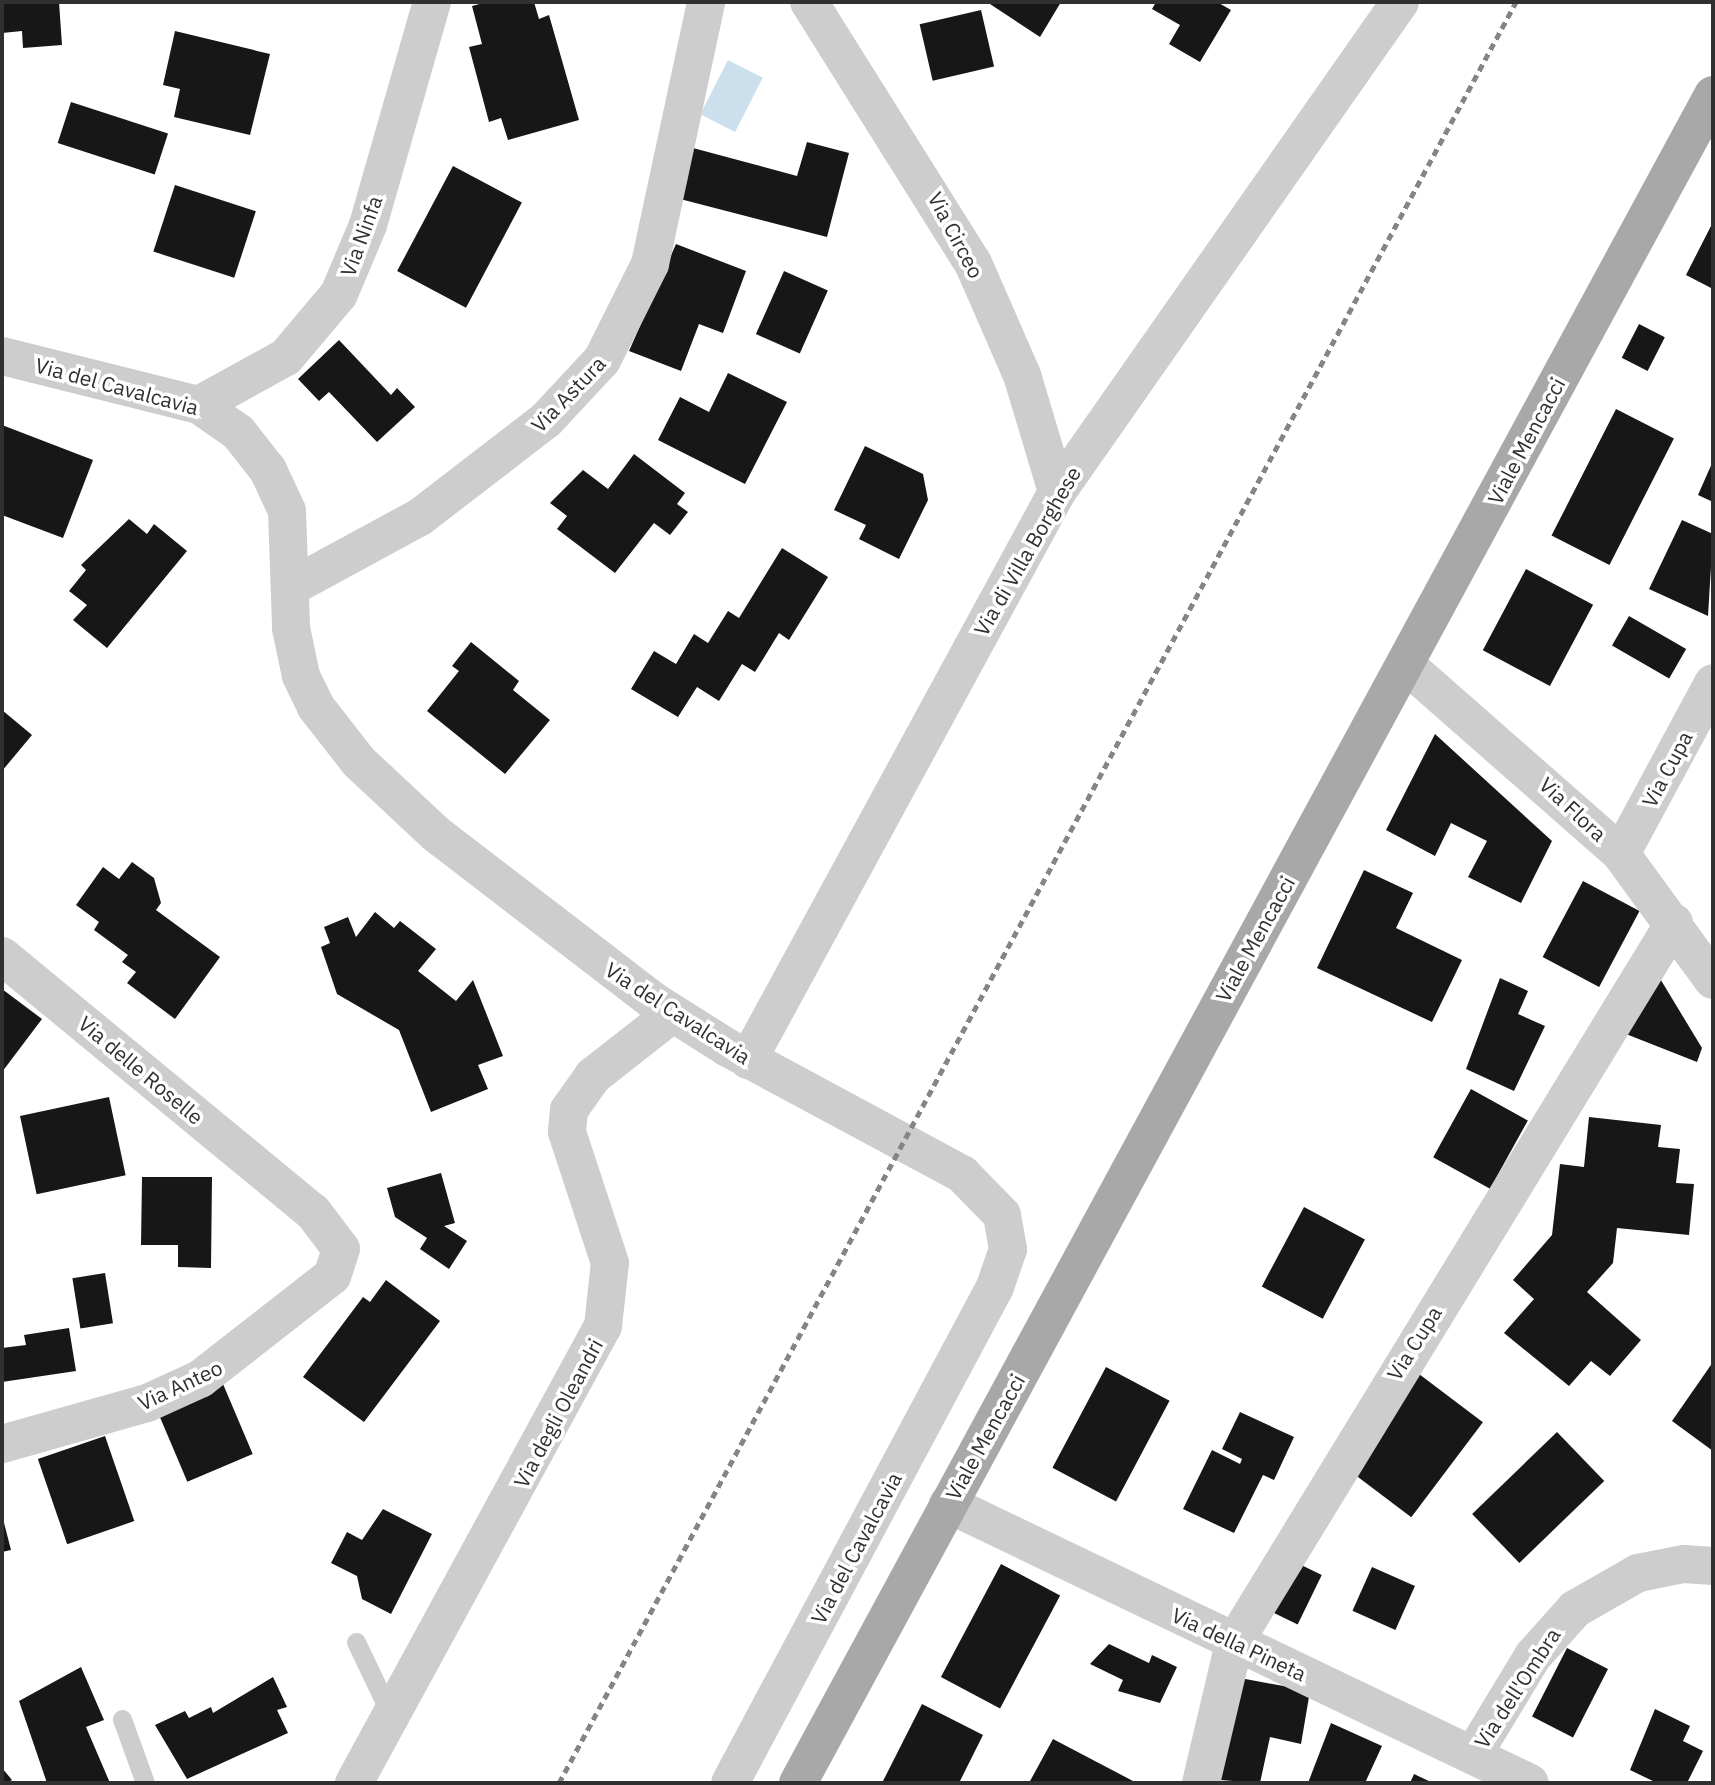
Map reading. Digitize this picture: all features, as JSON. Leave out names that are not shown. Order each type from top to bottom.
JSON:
[{"type":"main road","name":"Viale Mencacci","points":[[798,1783],[1713,95]]},
{"type":"street","name":"Via Ninfa","points":[[199,405],[275,366],[339,293],[368,225],[432,2]]},
{"type":"street","name":"Via Astura","points":[[291,587],[420,517],[558,410],[602,360],[650,264],[706,2]]},
{"type":"street","name":"Via Circeo","points":[[809,2],[973,263],[1022,374],[1057,492]]},
{"type":"street","name":"Via di Villa Borghese","points":[[748,1060],[1057,492],[1400,2]]},
{"type":"street","name":"Via del Cavalcavia","points":[[2,356],[199,405],[248,442],[280,490],[290,532],[291,587],[301,676],[316,707],[359,762],[455,849],[672,1014],[748,1060],[975,1182],[1006,1225],[1002,1273],[730,1783]]},
{"type":"street","name":"Via Flora","points":[[1405,664],[1621,854],[1674,923],[1713,980]]},
{"type":"street","name":"Via Cupa","points":[[1621,854],[1713,683]]},
{"type":"street","name":"Via Cupa","points":[[1201,1783],[1234,1643],[1674,923]]},
{"type":"street","name":"Via delle Roselle","points":[[2,956],[279,1186],[338,1239],[341,1258],[332,1276]]},
{"type":"street","name":"Via degli Oleandri","points":[[354,1783],[603,1326],[610,1262],[567,1132],[569,1110],[593,1076],[672,1014]]},
{"type":"street","name":"Via Anteo","points":[[2,1444],[147,1403],[200,1379],[332,1276]]},
{"type":"street","name":"Via della Pineta","points":[[948,1504],[1530,1783]]},
{"type":"street","name":"Via dell'Ombra","points":[[1473,1755],[1533,1656],[1575,1609],[1638,1573],[1684,1564],[1713,1566]]},
{"type":"lane","points":[[356,1642],[392,1717]]},
{"type":"lane","points":[[122,1719],[145,1783]]},
{"type":"water","points":[[728,60],[763,78],[735,132],[700,114]]},
{"type":"building","points":[[2,2],[59,2],[62,45],[23,48],[22,31],[2,33]]},
{"type":"building","points":[[487,2],[534,2],[539,19],[549,15],[579,120],[508,140],[501,118],[489,122],[469,47],[482,44],[472,6]]},
{"type":"building","points":[[987,2],[1061,2],[1040,37]]},
{"type":"building","points":[[1156,2],[1217,2],[1231,10],[1200,62],[1169,44],[1180,25],[1152,9]]},
{"type":"building","points":[[981,10],[994,67],[933,81],[920,24]]},
{"type":"building","points":[[175,31],[270,54],[250,135],[174,117],[180,89],[163,85]]},
{"type":"building","points":[[71,102],[168,134],[155,174],[58,143]]},
{"type":"building","points":[[807,142],[849,153],[827,237],[680,199],[693,148],[797,176]]},
{"type":"building","points":[[453,166],[522,203],[466,308],[397,271]]},
{"type":"building","points":[[175,185],[256,211],[234,278],[153,252]]},
{"type":"building","points":[[1713,222],[1713,289],[1686,275]]},
{"type":"building","points":[[676,244],[746,271],[723,333],[699,324],[681,371],[629,351]]},
{"type":"building","points":[[784,271],[828,291],[800,354],[756,334]]},
{"type":"building","points":[[1639,324],[1665,337],[1648,371],[1622,358]]},
{"type":"building","points":[[339,340],[391,395],[397,388],[415,407],[377,442],[329,392],[319,401],[298,379]]},
{"type":"building","points":[[728,373],[787,402],[745,484],[658,440],[680,397],[709,412]]},
{"type":"building","points":[[1616,409],[1674,439],[1609,565],[1552,536]]},
{"type":"building","points":[[2,425],[93,460],[63,538],[2,515]]},
{"type":"building","points":[[865,446],[923,474],[928,500],[899,559],[859,539],[866,525],[834,510]]},
{"type":"building","points":[[634,454],[685,493],[677,504],[688,512],[670,535],[654,523],[615,573],[557,529],[567,516],[550,503],[583,470],[608,489]]},
{"type":"building","points":[[1713,461],[1713,502],[1698,495]]},
{"type":"building","points":[[129,519],[147,534],[154,524],[187,551],[107,648],[73,620],[87,605],[69,591],[86,570],[81,565]]},
{"type":"building","points":[[1682,520],[1713,534],[1708,616],[1649,589]]},
{"type":"building","points":[[782,548],[828,577],[789,640],[779,633],[755,672],[742,664],[719,701],[697,687],[678,717],[631,689],[654,651],[676,664],[694,634],[708,643],[728,611],[739,618]]},
{"type":"building","points":[[1526,569],[1593,605],[1550,686],[1483,650]]},
{"type":"building","points":[[1629,616],[1686,649],[1669,678],[1612,645]]},
{"type":"building","points":[[471,642],[519,681],[513,690],[550,720],[505,774],[427,711],[459,671],[452,666]]},
{"type":"building","points":[[2,710],[32,735],[2,771]]},
{"type":"building","points":[[1435,734],[1552,841],[1521,903],[1468,877],[1487,841],[1451,823],[1435,856],[1386,830]]},
{"type":"building","points":[[132,862],[154,878],[161,903],[156,910],[220,957],[175,1019],[127,983],[136,972],[122,962],[128,955],[94,930],[99,922],[76,905],[103,867],[119,879]]},
{"type":"building","points":[[1364,870],[1413,893],[1396,928],[1462,960],[1432,1022],[1317,968]]},
{"type":"building","points":[[1583,881],[1640,911],[1599,987],[1543,957]]},
{"type":"building","points":[[375,912],[394,928],[400,921],[436,949],[418,971],[456,1001],[473,980],[503,1056],[478,1065],[488,1089],[431,1112],[399,1030],[337,994],[321,947],[330,943],[324,927],[348,917],[356,937]]},
{"type":"building","points":[[1653,967],[1702,1048],[1697,1062],[1626,1034]]},
{"type":"building","points":[[1500,978],[1528,991],[1518,1014],[1545,1026],[1514,1091],[1466,1069]]},
{"type":"building","points":[[2,989],[42,1019],[2,1072]]},
{"type":"building","points":[[1471,1089],[1528,1121],[1490,1189],[1433,1157]]},
{"type":"building","points":[[109,1097],[126,1175],[37,1194],[20,1116]]},
{"type":"building","points":[[1589,1117],[1661,1125],[1658,1147],[1680,1149],[1676,1183],[1694,1184],[1689,1235],[1617,1228],[1613,1263],[1587,1292],[1641,1340],[1610,1376],[1591,1361],[1569,1386],[1504,1333],[1534,1299],[1513,1280],[1552,1235],[1560,1164],[1584,1167]]},
{"type":"building","points":[[441,1173],[455,1223],[444,1226],[467,1241],[449,1269],[420,1249],[427,1238],[395,1217],[387,1188]]},
{"type":"building","points":[[142,1177],[212,1177],[211,1268],[178,1267],[178,1245],[141,1245]]},
{"type":"building","points":[[1304,1207],[1365,1239],[1323,1319],[1262,1286]]},
{"type":"building","points":[[105,1273],[113,1323],[80,1329],[72,1278]]},
{"type":"building","points":[[386,1280],[440,1321],[364,1422],[303,1377],[363,1297],[370,1302]]},
{"type":"building","points":[[69,1328],[76,1371],[2,1382],[2,1348],[26,1345],[24,1335]]},
{"type":"building","points":[[1713,1362],[1713,1451],[1672,1421]]},
{"type":"building","points":[[1106,1367],[1170,1401],[1116,1501],[1052,1468]]},
{"type":"building","points":[[1419,1374],[1483,1422],[1411,1517],[1347,1469]]},
{"type":"building","points":[[223,1384],[253,1454],[187,1482],[158,1412]]},
{"type":"building","points":[[1240,1412],[1294,1437],[1274,1480],[1263,1475],[1234,1533],[1183,1509],[1212,1450],[1240,1464],[1242,1459],[1222,1449]]},
{"type":"building","points":[[1557,1432],[1604,1481],[1519,1563],[1472,1514]]},
{"type":"building","points":[[105,1436],[134,1521],[67,1544],[38,1459]]},
{"type":"building","points":[[383,1509],[432,1534],[391,1614],[362,1599],[357,1576],[331,1563],[347,1532],[362,1540]]},
{"type":"building","points":[[2,1515],[11,1550],[2,1552]]},
{"type":"building","points":[[1293,1561],[1322,1575],[1298,1624],[1269,1610]]},
{"type":"building","points":[[1001,1564],[1060,1595],[1000,1708],[941,1677]]},
{"type":"building","points":[[1372,1567],[1415,1586],[1395,1630],[1352,1611]]},
{"type":"building","points":[[1109,1644],[1149,1663],[1152,1655],[1177,1667],[1160,1703],[1118,1691],[1123,1680],[1090,1664]]},
{"type":"building","points":[[1567,1648],[1608,1669],[1573,1737],[1532,1717]]},
{"type":"building","points":[[81,1667],[104,1720],[86,1727],[110,1783],[47,1783],[19,1701]]},
{"type":"building","points":[[273,1677],[287,1707],[277,1710],[288,1733],[187,1779],[155,1725],[185,1711],[189,1718],[211,1707],[213,1713]]},
{"type":"building","points":[[1240,1678],[1310,1691],[1301,1744],[1270,1737],[1260,1783],[1220,1780]]},
{"type":"building","points":[[922,1704],[983,1735],[959,1783],[882,1783]]},
{"type":"building","points":[[1655,1709],[1690,1726],[1683,1741],[1703,1751],[1687,1783],[1657,1783],[1630,1770]]},
{"type":"building","points":[[1331,1723],[1382,1746],[1365,1783],[1308,1783]]},
{"type":"building","points":[[1053,1739],[1133,1781],[1132,1783],[1029,1783]]},
{"type":"building","points":[[2,1768],[12,1780],[7,1783],[2,1783]]},
{"type":"building","points":[[1414,1774],[1433,1783],[1410,1783]]},
{"type":"railway","points":[[559,1783],[1516,2]]}]
